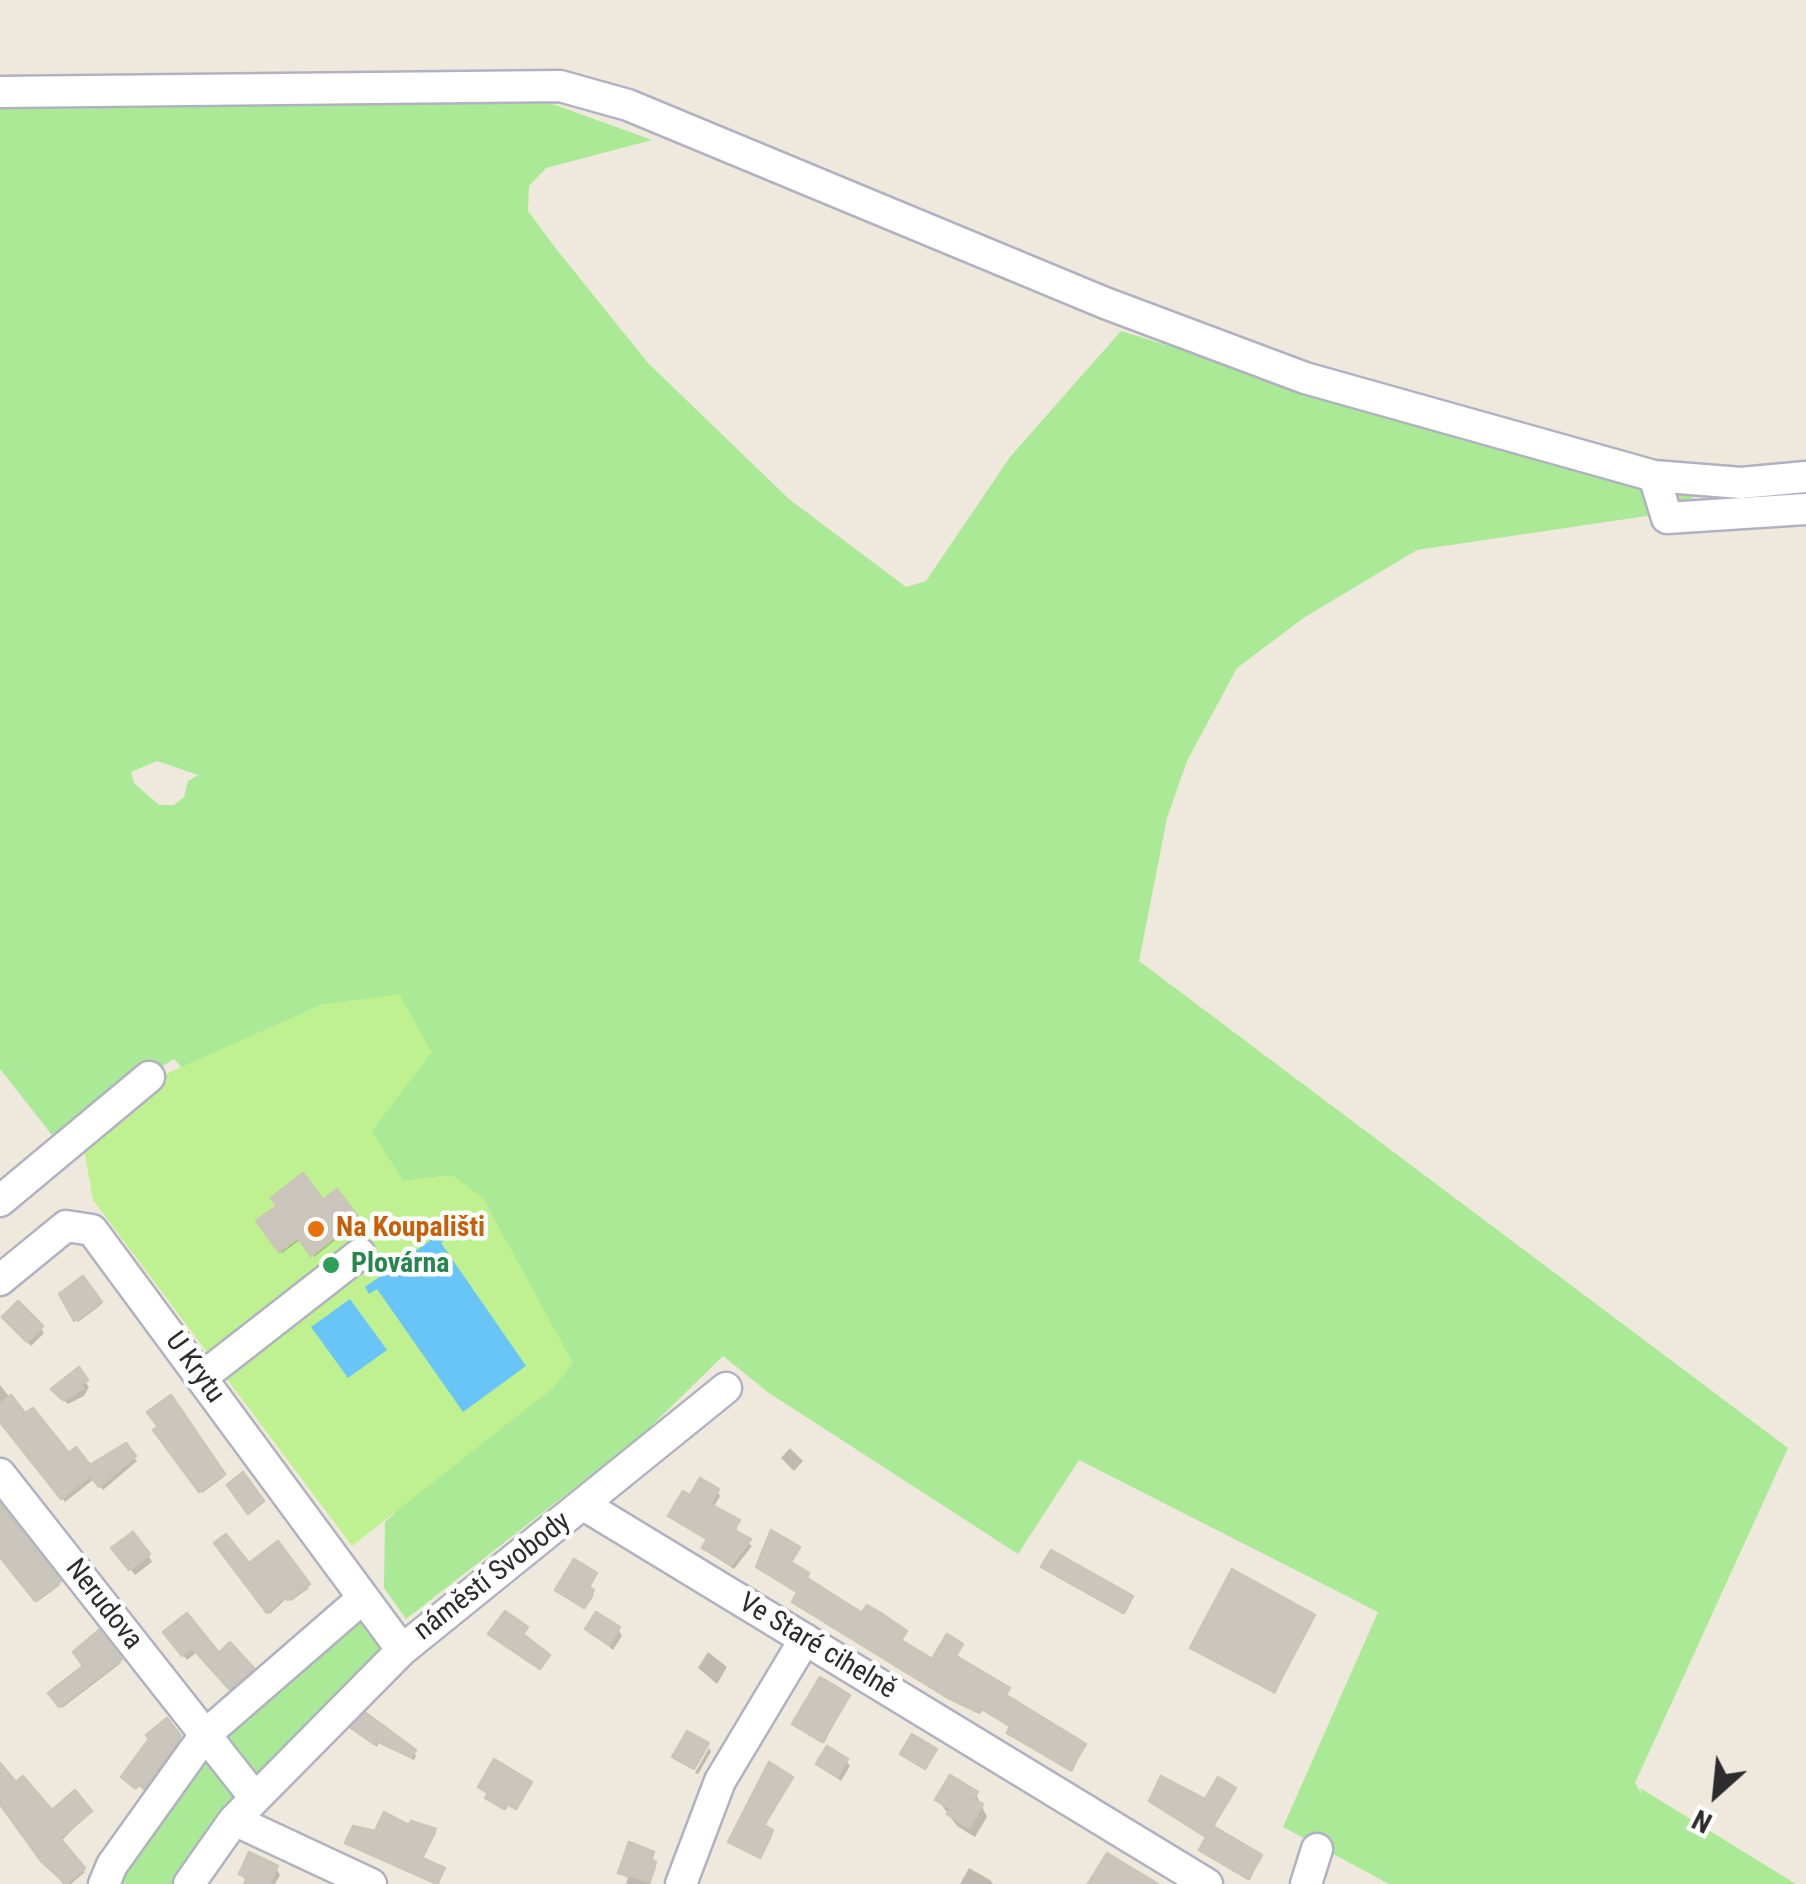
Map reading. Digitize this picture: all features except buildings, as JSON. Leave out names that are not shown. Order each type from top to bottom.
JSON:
[{"type":"street","points":[[0,92],[560,86],[628,104],[1105,303],[1305,378],[1654,476],[1741,483],[1806,477]]},
{"type":"street","points":[[1654,476],[1667,518],[1806,509]]},
{"type":"street","points":[[0,1201],[149,1077]]},
{"type":"street","name":"U Krytu","points":[[0,1280],[66,1226],[92,1230],[363,1598]]},
{"type":"street","points":[[202,1378],[360,1254]]},
{"type":"street","points":[[584,1505],[726,1388]]},
{"type":"street","name":"Nerudova","points":[[0,1474],[206,1735]]},
{"type":"street","name":"náměstí Svobody","points":[[189,1884],[245,1809],[402,1650],[584,1505]]},
{"type":"street","name":"Ve Staré cihelně","points":[[584,1505],[1207,1884]]},
{"type":"street","points":[[104,1884],[112,1865],[206,1735],[363,1598]]},
{"type":"street","name":"náměstí Svobody","points":[[363,1598],[402,1650]]},
{"type":"street","points":[[681,1884],[720,1781],[805,1639]]},
{"type":"street","points":[[206,1735],[245,1809],[371,1884]]},
{"type":"street","points":[[1306,1884],[1318,1848]]},
{"type":"green space","points":[[547,102],[652,140],[546,168],[529,186],[528,211],[648,363],[789,499],[906,587],[926,581],[1010,457],[1121,331],[1555,464],[1694,495],[1687,510],[1417,550],[1305,617],[1237,668],[1187,761],[1167,818],[1139,961],[1788,1448],[1635,1783],[1642,1795],[1640,1788],[1796,1884],[1389,1884],[1283,1827],[1378,1612],[1079,1460],[1018,1554],[769,1393],[723,1356],[641,1436],[406,1619],[384,1588],[385,1522],[395,1513],[254,1152],[174,1059],[52,1135],[0,1069],[0,108]],"holes":[[[157,761],[198,775],[188,781],[184,797],[174,805],[159,805],[134,783],[131,772]]]},
{"type":"green space","name":"Plovárna","points":[[399,994],[432,1052],[372,1131],[403,1181],[452,1175],[483,1198],[573,1363],[553,1388],[352,1546],[93,1200],[83,1143],[166,1074],[320,1005]]},
{"type":"green space","points":[[357,1614],[384,1649],[177,1884],[118,1884],[202,1756]]},
{"type":"water","points":[[442,1232],[447,1238],[441,1243],[526,1366],[463,1412],[377,1289],[369,1294],[365,1287]]},
{"type":"water","points":[[350,1299],[387,1350],[348,1378],[311,1327]]},
{"type":"place","name":"Na Koupališti","points":[[316,1229]]},
{"type":"place","name":"Plovárna","points":[[331,1265]]}]
